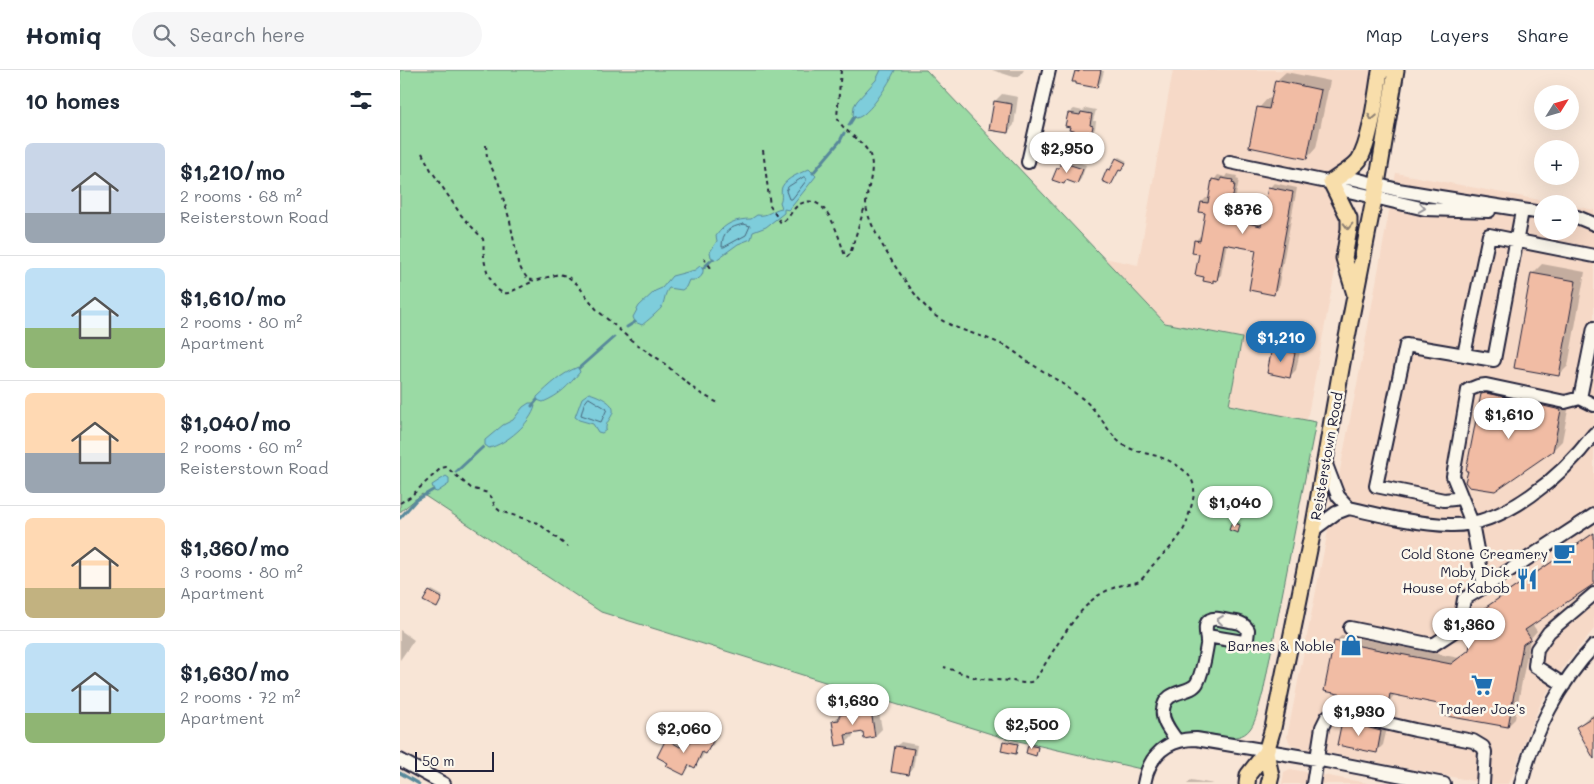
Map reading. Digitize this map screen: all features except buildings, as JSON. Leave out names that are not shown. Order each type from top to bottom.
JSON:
[{"type":"main road","points":[[1356,296],[1344,258],[1349,218],[1331,182],[1359,159],[1368,138],[1380,72],[1383,70]]},
{"type":"main road","name":"Reisterstown Road","points":[[1247,784],[1248,775],[1266,752],[1273,728],[1313,530],[1342,363],[1376,190],[1396,70]]},
{"type":"main road","name":"Reisterstown Road","points":[[1266,752],[1270,776],[1269,784]]},
{"type":"street","points":[[1028,162],[1049,70]]},
{"type":"street","points":[[1230,162],[1331,182],[1344,178],[1376,190],[1398,190],[1534,212]]},
{"type":"street","points":[[1461,497],[1444,500],[1376,486],[1406,345],[1494,360],[1522,211]]},
{"type":"street","points":[[1579,218],[1594,224]]},
{"type":"street","points":[[1464,355],[1489,235],[1594,256]]},
{"type":"street","points":[[1580,398],[1594,328]]},
{"type":"street","points":[[1484,587],[1472,523],[1454,482],[1453,470],[1468,390],[1486,385],[1565,402],[1580,398],[1594,405]]},
{"type":"street","points":[[1313,530],[1336,513],[1350,508],[1434,524],[1451,525],[1472,523],[1500,514],[1540,487],[1570,462],[1594,434]]},
{"type":"street","points":[[1325,462],[1338,496],[1350,508]]},
{"type":"street","points":[[1350,628],[1433,645],[1458,628],[1464,599],[1594,515]]},
{"type":"street","points":[[1564,685],[1535,666],[1537,648],[1549,632],[1594,594]]},
{"type":"street","points":[[1177,741],[1163,717],[1164,704],[1175,693],[1192,688],[1196,684],[1208,643],[1207,636],[1206,624],[1214,618],[1241,623],[1248,630],[1247,639],[1243,642],[1207,636]]},
{"type":"street","points":[[1521,784],[1540,730],[1564,685],[1594,646]]},
{"type":"street","points":[[1313,784],[1324,721],[1332,713],[1342,713],[1400,727],[1473,741],[1479,744],[1485,752],[1486,758],[1484,784]]},
{"type":"street","points":[[1144,784],[1146,774],[1156,756],[1166,747],[1177,741],[1196,739],[1316,759],[1444,784]]},
{"type":"street","points":[[400,760],[444,784]]},
{"type":"path","points":[[763,150],[770,206],[779,220],[781,222],[785,221],[798,205],[805,202],[813,201],[819,203],[824,207],[837,232],[847,257],[850,254],[866,203],[870,186],[871,160],[869,153],[855,136],[839,122],[837,117],[841,70]]},
{"type":"path","points":[[486,145],[487,158],[498,182],[510,221],[518,263],[527,278],[534,281]]},
{"type":"path","points":[[422,153],[461,215],[480,234],[483,240],[483,258],[493,287],[498,292],[508,293],[534,281],[559,274],[567,276],[577,284],[598,310],[631,340],[660,360],[698,392],[718,403]]},
{"type":"path","points":[[866,203],[868,215],[878,237],[905,280],[930,312],[943,322],[1002,344],[1072,391],[1088,404],[1113,436],[1122,444],[1132,450],[1164,458],[1174,463],[1192,480],[1194,489],[1186,522],[1175,542],[1139,582],[1118,586],[1099,595],[1090,602],[1077,617],[1032,682],[1023,683],[979,679],[944,667]]},
{"type":"path","points":[[704,258],[711,268]]},
{"type":"path","points":[[400,503],[410,497],[441,468],[446,467],[471,488],[488,493],[495,507],[500,511],[538,523],[547,528],[568,547]]},
{"type":"shaded area","points":[[1173,70],[1373,70],[1307,420],[1229,405],[1242,338],[1165,323],[1104,258],[1138,265]]},
{"type":"shaded area","points":[[1396,173],[1534,199],[1534,240],[1579,240],[1579,207],[1594,210],[1594,398],[1566,397],[1594,414],[1594,629],[1565,665],[1542,701],[1508,784],[1489,784],[1297,747],[1291,745],[1287,737],[1363,354]]},
{"type":"shaded area","points":[[1290,769],[1367,784],[1282,784],[1284,772]]},
{"type":"green space","points":[[400,70],[926,70],[1165,323],[1242,338],[1229,405],[1316,422],[1263,693],[1256,717],[1250,729],[1245,734],[1231,737],[1202,732],[1182,733],[1162,742],[1141,769],[1001,737],[601,612],[422,494],[400,512]]},
{"type":"water","points":[[881,70],[895,70],[872,106],[856,118],[853,115],[854,106],[876,80]]},
{"type":"water","points":[[809,169],[816,176],[789,210],[784,209],[784,213],[766,227],[753,232],[751,239],[738,244],[716,260],[711,257],[710,252],[717,241],[716,236],[723,228],[736,221],[751,219],[757,215],[764,215],[782,208],[780,202],[781,189],[784,184],[794,176]]},
{"type":"water","points":[[700,266],[703,268],[703,274],[700,278],[689,280],[686,287],[682,290],[669,288],[658,312],[642,325],[635,322],[633,317],[639,306],[655,291],[662,288],[672,276],[695,270]]},
{"type":"water","points":[[578,367],[580,372],[563,390],[543,402],[537,400],[537,397],[556,380]]},
{"type":"water","points":[[589,393],[608,402],[613,408],[606,430],[602,433],[598,432],[593,424],[575,417],[582,398]]},
{"type":"water","points":[[533,403],[535,406],[533,413],[517,432],[496,446],[489,448],[485,445],[485,440],[503,425],[513,420],[523,407]]},
{"type":"water","points":[[446,476],[449,478],[449,484],[437,492],[434,491],[432,485]]},
{"type":"waterway","points":[[849,125],[854,117]]},
{"type":"waterway","points":[[813,173],[840,141],[844,133]]},
{"type":"waterway","points":[[703,268],[713,259]]},
{"type":"waterway","points":[[627,327],[635,322]]},
{"type":"waterway","points":[[579,368],[614,337]]},
{"type":"waterway","points":[[532,406],[537,400]]},
{"type":"waterway","points":[[456,472],[483,447]]},
{"type":"waterway","points":[[400,518],[416,500],[433,490]]},
{"type":"waterway","points":[[400,773],[419,784]]},
{"type":"place","name":"Cold Stone Creamery","points":[[1564,553]]},
{"type":"place","name":"Moby Dick House of Kabob","points":[[1527,579]]},
{"type":"place","name":"Barnes & Noble","points":[[1351,645]]},
{"type":"place","name":"Trader Joe's","points":[[1482,685]]}]
